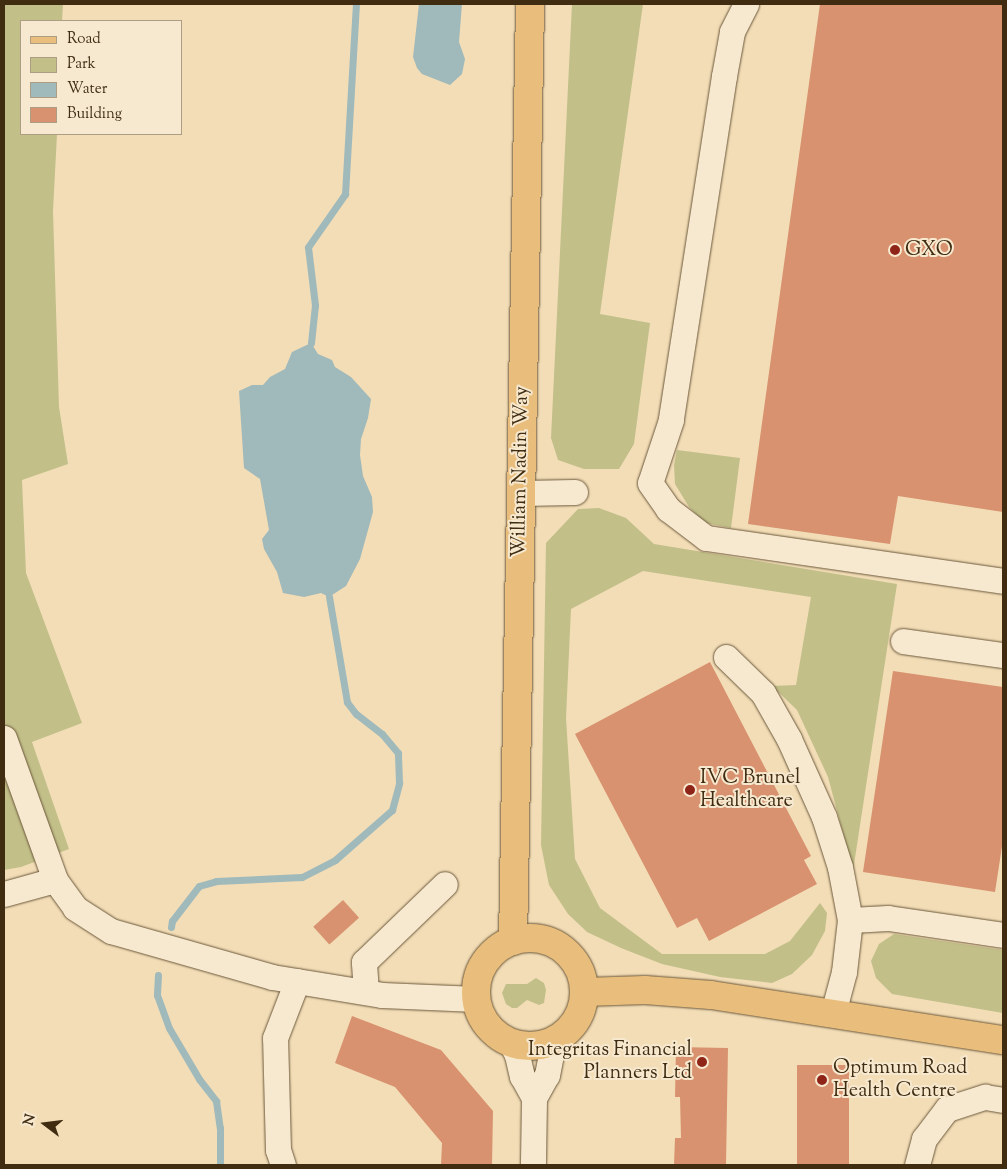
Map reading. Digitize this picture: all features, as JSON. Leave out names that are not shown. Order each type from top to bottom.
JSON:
[{"type":"main road","name":"William Nadin Way","points":[[513,941],[530,4]]},
{"type":"main road","points":[[532,938],[563,947],[574,957],[581,970],[585,992],[579,1013],[568,1029],[554,1040],[538,1046],[511,1043],[492,1032],[481,1017],[476,999],[476,980],[484,963],[496,950],[513,941],[532,938]]},
{"type":"main road","points":[[585,992],[645,990],[711,995],[833,1012],[1003,1040]]},
{"type":"street","points":[[746,4],[732,32],[671,420],[650,483],[668,510],[706,538],[1003,581]]},
{"type":"street","points":[[521,493],[575,492]]},
{"type":"street","points":[[903,641],[1003,655]]},
{"type":"street","points":[[726,657],[763,693],[808,778],[824,817],[840,867],[850,920],[844,972],[833,1012]]},
{"type":"street","points":[[4,738],[55,880],[75,908],[111,931],[272,977],[366,992],[476,999]]},
{"type":"street","points":[[4,894],[55,880]]},
{"type":"street","points":[[366,992],[364,962],[446,884]]},
{"type":"street","points":[[850,920],[888,918],[1003,935]]},
{"type":"street","points":[[284,1165],[278,1150],[275,1038],[297,981]]},
{"type":"street","points":[[533,1165],[534,1098],[546,1075],[554,1040]]},
{"type":"street","points":[[511,1043],[517,1056],[522,1076],[534,1098]]},
{"type":"street","points":[[917,1165],[924,1139],[947,1109],[985,1097],[1003,1100]]},
{"type":"green space","points":[[4,4],[63,4],[62,20],[20,20],[20,135],[57,135],[53,211],[59,407],[68,464],[22,480],[26,573],[82,723],[32,742],[69,849],[21,867],[4,870]]},
{"type":"green space","points":[[572,4],[643,4],[600,314],[650,323],[634,444],[619,469],[584,469],[558,460],[551,438]]},
{"type":"green space","points":[[677,450],[740,458],[731,528],[705,523],[689,507],[675,484],[674,465]]},
{"type":"green space","points":[[599,508],[626,518],[654,544],[897,584],[853,871],[828,777],[797,710],[772,686],[796,685],[811,597],[643,571],[571,609],[566,718],[575,859],[600,908],[662,954],[765,954],[790,941],[820,903],[827,913],[825,931],[812,955],[792,974],[772,983],[720,977],[662,964],[621,948],[587,932],[568,914],[549,885],[541,845],[546,543],[578,509]]},
{"type":"green space","points":[[894,934],[1003,950],[1003,1013],[892,994],[876,978],[871,961],[879,944]]},
{"type":"green space","points":[[536,978],[544,983],[546,990],[544,1003],[539,1005],[527,1000],[517,1008],[512,1008],[506,1004],[502,993],[506,984],[527,984]]},
{"type":"water","points":[[419,4],[462,4],[459,42],[465,59],[462,74],[450,85],[422,74],[417,68],[413,57]]},
{"type":"water","points":[[311,343],[318,354],[332,360],[335,367],[351,377],[371,399],[368,418],[361,439],[360,455],[363,476],[372,497],[373,512],[360,559],[346,586],[329,597],[321,593],[304,597],[283,593],[277,572],[264,549],[262,539],[269,530],[260,479],[244,468],[239,391],[252,385],[263,385],[270,377],[285,369],[292,352]]},
{"type":"building","name":"GXO","points":[[820,4],[1003,4],[1003,512],[898,496],[890,544],[748,524]]},
{"type":"building","name":"IVC Brunel Healthcare","points":[[710,662],[811,856],[804,860],[817,884],[709,941],[697,918],[677,928],[575,734]]},
{"type":"building","points":[[893,671],[1003,687],[1003,840],[995,892],[863,872]]},
{"type":"building","points":[[343,900],[359,918],[329,945],[313,927]]},
{"type":"building","points":[[352,1016],[441,1050],[493,1111],[492,1165],[441,1165],[442,1143],[395,1087],[335,1063]]},
{"type":"building","points":[[676,1047],[728,1048],[726,1165],[674,1165],[675,1138],[681,1138],[680,1097],[675,1097]]},
{"type":"building","points":[[797,1065],[849,1065],[849,1165],[797,1165]]},
{"type":"waterway","points":[[311,343],[315,305],[308,247],[345,194],[356,4]]},
{"type":"waterway","points":[[171,927],[172,921],[199,886],[216,881],[302,877],[335,860],[392,810],[399,783],[398,753],[382,734],[356,714],[347,702],[329,597]]},
{"type":"waterway","points":[[158,975],[157,995],[169,1028],[199,1079],[216,1101],[220,1128],[220,1165]]},
{"type":"place","name":"GXO","points":[[895,250]]},
{"type":"place","name":"IVC Brunel Healthcare","points":[[690,790]]},
{"type":"place","name":"Integritas Financial Planners Ltd","points":[[702,1062]]},
{"type":"place","name":"Optimum Road Health Centre","points":[[822,1080]]}]
